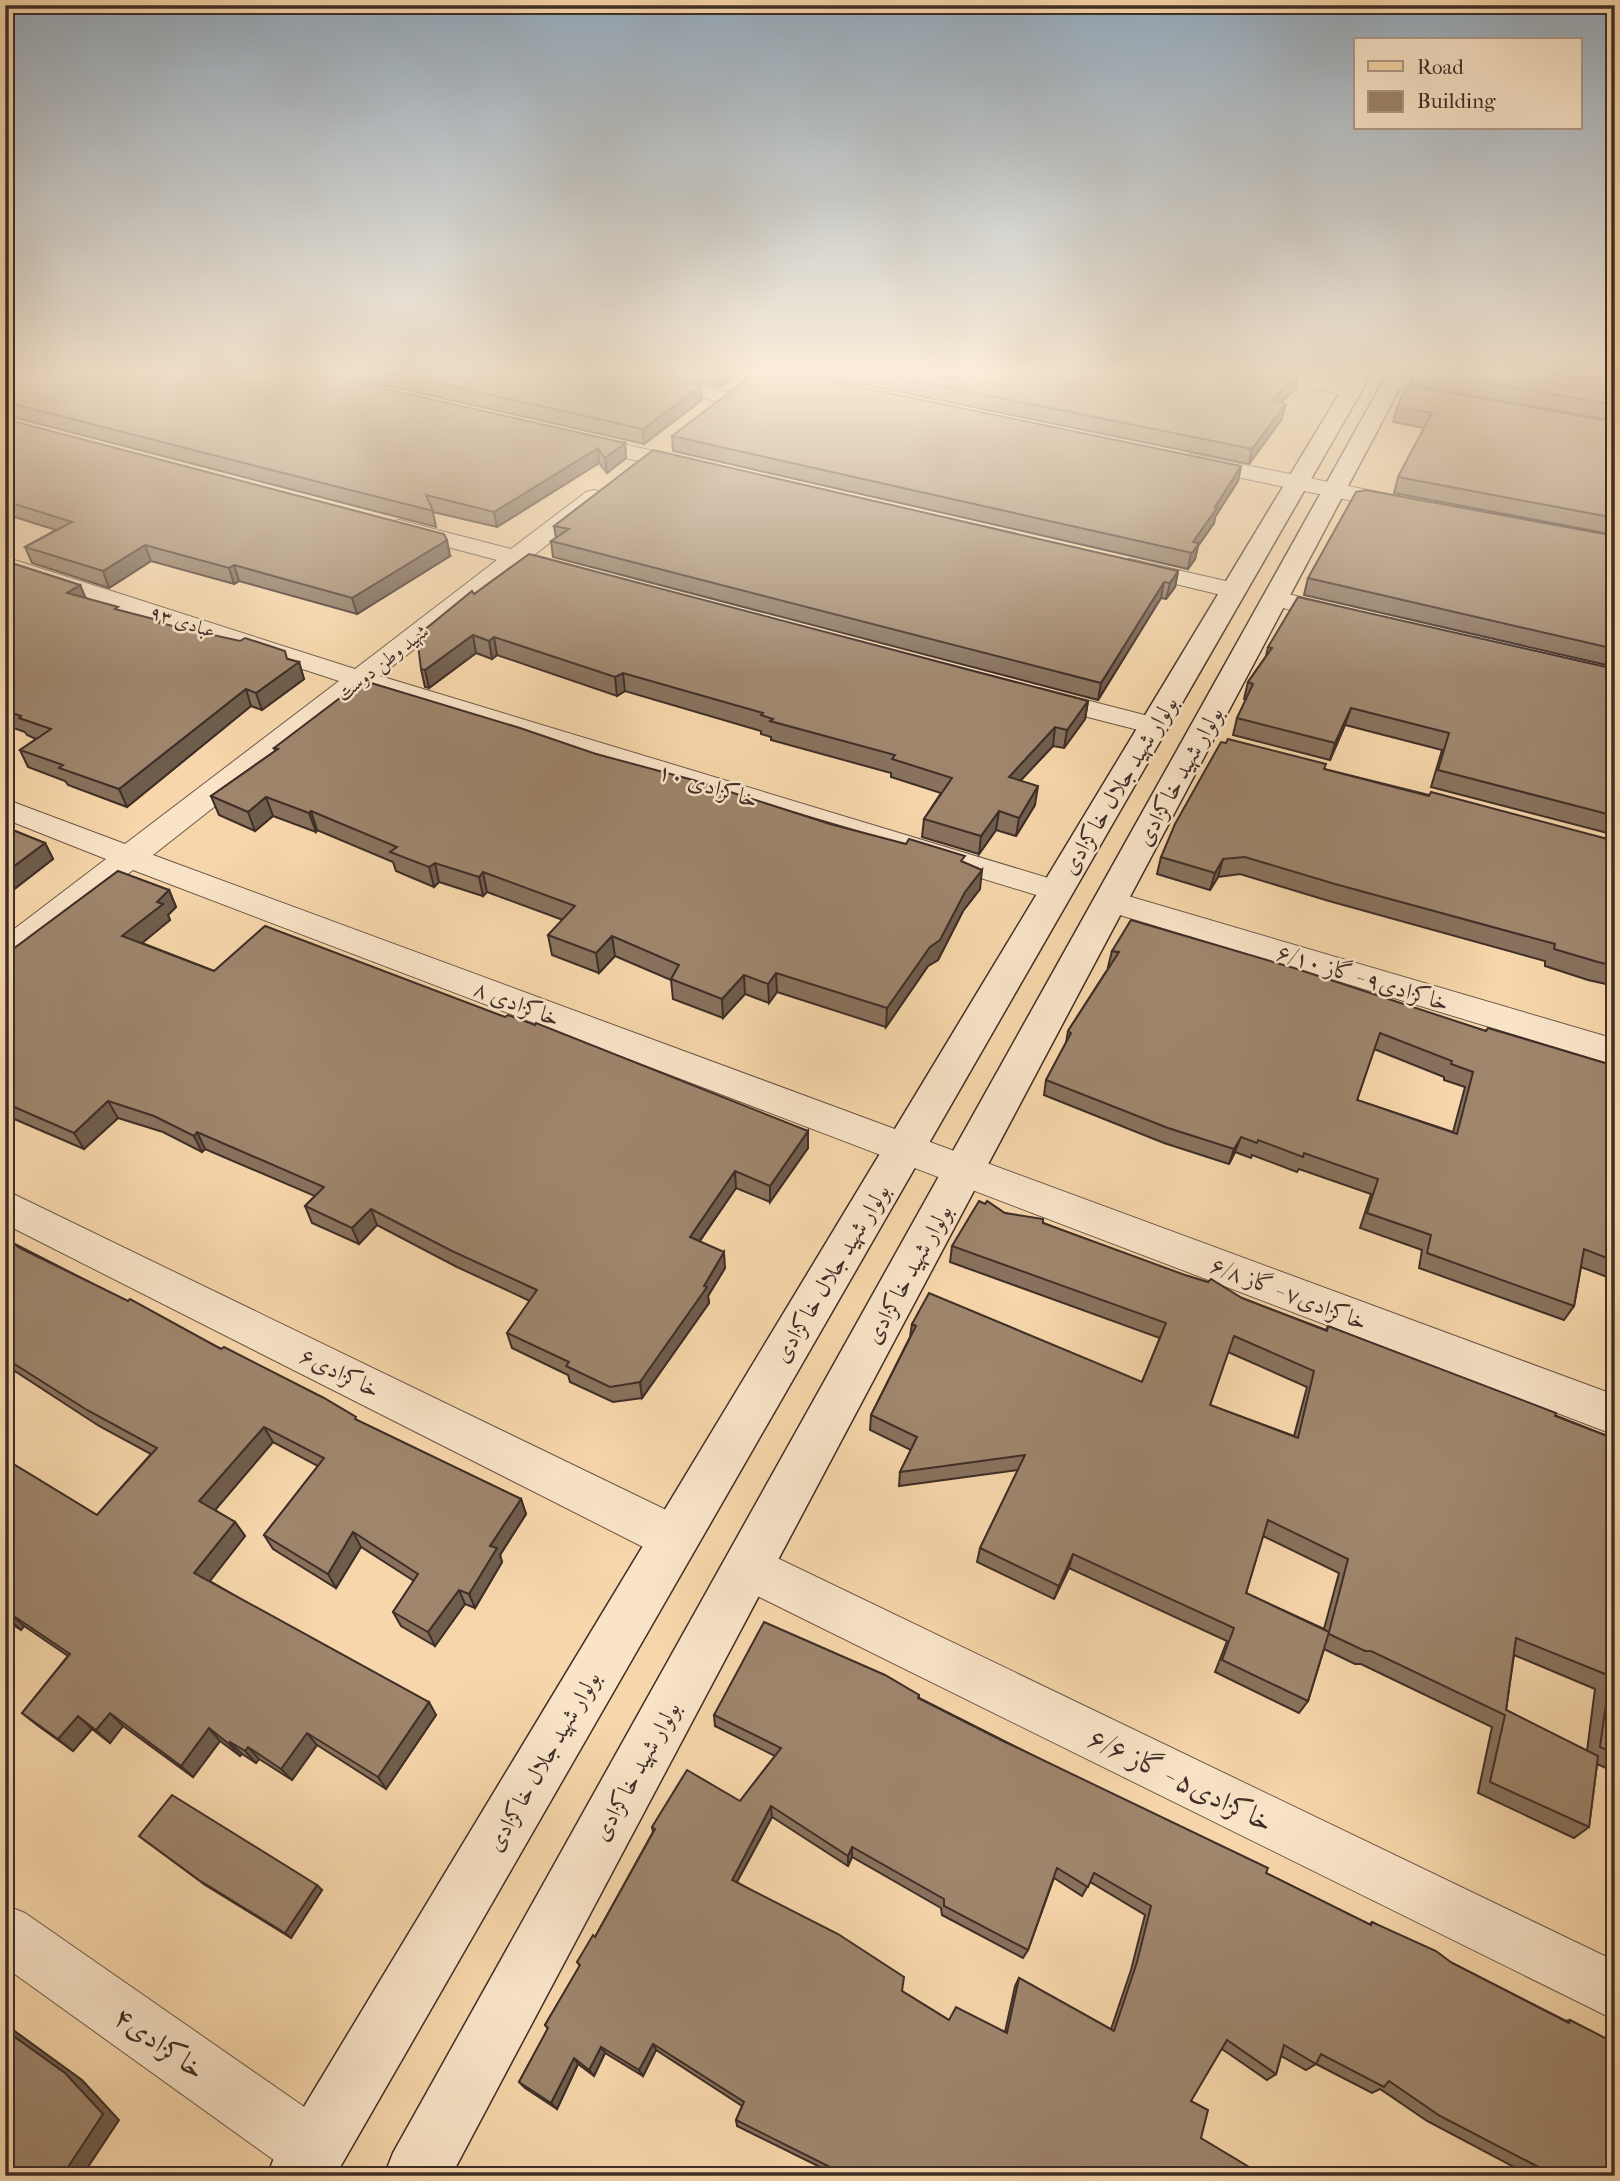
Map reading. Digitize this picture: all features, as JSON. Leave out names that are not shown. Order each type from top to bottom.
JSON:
[{"type":"street","name":"شهید وطن دوست","points":[[5,953],[626,473]]},
{"type":"street","points":[[1247,473],[1428,509]]},
{"type":"street","name":"بولوار شهید خاکزادی","points":[[416,2176],[1111,902],[1213,742],[1276,599],[1316,487],[1325,473]]},
{"type":"street","name":"بولوار شهید جلال خاکزادی","points":[[307,2164],[1234,590],[1316,487]]},
{"type":"street","points":[[382,522],[596,579]]},
{"type":"street","points":[[1111,562],[1234,590]]},
{"type":"street","name":"عبادی ۹۳","points":[[5,564],[360,679]]},
{"type":"street","points":[[1276,599],[1371,621]]},
{"type":"street","name":"خاکزادی ۱۰","points":[[360,679],[1057,891]]},
{"type":"street","points":[[1021,691],[1154,726]]},
{"type":"street","name":"خاکزادی ۸","points":[[5,808],[964,1171]]},
{"type":"street","name":"خاکزادی۹ - گاز ۶/۱۰","points":[[1111,902],[1615,1052]]},
{"type":"street","name":"خاکزادی۷ - گاز ۶/۸","points":[[964,1171],[1615,1415]]},
{"type":"street","name":"خاکزادی۶","points":[[5,1206],[674,1538]]},
{"type":"street","name":"خاکزادی۵ - گاز ۶/۶","points":[[748,1567],[1615,1991]]},
{"type":"street","name":"خاکزادی۴","points":[[5,1933],[307,2164]]},
{"type":"building","points":[[5,473],[210,473],[444,534],[447,540],[352,598],[234,565],[229,568],[145,545],[103,571],[25,547],[72,522],[5,501]]},
{"type":"building","points":[[283,473],[558,473],[494,512],[426,495],[433,511]]},
{"type":"building","points":[[623,473],[752,473],[1178,571],[1170,583],[1164,582],[1101,683],[551,541],[569,529],[554,526]]},
{"type":"building","points":[[835,473],[1237,473],[1215,507],[1217,508],[1193,542],[1199,543],[1192,553]]},
{"type":"building","points":[[1400,473],[1615,473],[1615,518],[1398,477]]},
{"type":"building","points":[[1366,490],[1615,536],[1615,649],[1308,578],[1356,492]]},
{"type":"building","points":[[529,554],[1088,701],[1067,730],[1055,727],[1009,777],[1038,786],[1019,818],[999,811],[981,836],[924,819],[952,778],[892,759],[895,755],[770,721],[773,719],[761,715],[763,713],[623,673],[615,677],[494,637],[489,641],[473,635],[425,670],[421,669],[417,636],[472,591],[474,594]]},
{"type":"building","points":[[5,561],[80,585],[67,593],[161,621],[159,623],[240,641],[245,638],[285,651],[287,659],[299,662],[256,693],[246,689],[119,789],[59,768],[63,765],[20,750],[51,729],[5,711]]},
{"type":"building","points":[[1298,597],[1615,669],[1615,816],[1438,770],[1449,733],[1351,708],[1335,743],[1237,718],[1253,684],[1248,682],[1272,648],[1268,647]]},
{"type":"building","points":[[361,682],[520,728],[596,754],[693,780],[830,824],[906,844],[909,839],[965,856],[961,861],[982,870],[965,892],[940,940],[930,947],[887,1008],[776,973],[768,984],[744,975],[722,999],[671,979],[679,965],[612,936],[596,953],[548,935],[575,906],[483,872],[479,877],[435,863],[429,867],[390,852],[397,847],[311,811],[309,813],[266,797],[248,812],[211,796],[278,749],[274,748]]},
{"type":"building","points":[[1228,739],[1326,764],[1324,769],[1429,796],[1431,792],[1615,841],[1615,966],[1554,949],[1555,944],[1245,857],[1223,859],[1215,873],[1161,857],[1175,824],[1221,742],[1226,743]]},
{"type":"building","points":[[5,827],[45,843],[5,873]]},
{"type":"building","points":[[118,871],[169,890],[157,902],[163,904],[122,936],[214,971],[265,926],[505,1017],[508,1015],[535,1025],[536,1023],[808,1131],[770,1186],[735,1171],[690,1237],[724,1252],[704,1286],[707,1287],[640,1382],[610,1387],[566,1366],[569,1362],[507,1333],[537,1290],[452,1251],[371,1209],[352,1228],[305,1206],[324,1187],[197,1132],[194,1136],[154,1116],[108,1101],[74,1133],[5,1103],[5,955]]},
{"type":"building","points":[[1131,920],[1294,968],[1486,1031],[1488,1028],[1615,1066],[1615,1261],[1584,1249],[1574,1306],[1427,1253],[1431,1235],[1367,1213],[1378,1179],[1304,1153],[1303,1157],[1258,1140],[1257,1143],[1241,1137],[1234,1149],[1168,1128],[1046,1080],[1071,1033],[1068,1031],[1119,952],[1112,951]],"holes":[[[1380,1033],[1452,1061],[1451,1064],[1473,1072],[1457,1134],[1357,1100]]]},
{"type":"building","points":[[979,1201],[985,1204],[987,1201],[1005,1213],[1043,1219],[1043,1223],[1185,1275],[1208,1282],[1211,1279],[1242,1298],[1327,1331],[1328,1326],[1556,1413],[1555,1416],[1615,1439],[1615,1754],[1600,1747],[1610,1676],[1516,1638],[1506,1710],[1598,1756],[1589,1827],[1490,1782],[1505,1715],[1371,1651],[1365,1651],[1329,1632],[1308,1701],[1222,1660],[1234,1628],[1073,1554],[1059,1586],[980,1548],[1025,1455],[900,1472],[917,1437],[871,1415],[916,1326],[912,1324],[929,1293],[1142,1382],[1166,1323],[952,1246]],"holes":[[[1234,1336],[1314,1371],[1298,1438],[1210,1405]],[[1268,1520],[1348,1559],[1329,1632],[1246,1593]]]},
{"type":"building","points":[[5,1239],[324,1398],[356,1417],[355,1419],[521,1499],[490,1546],[497,1548],[469,1594],[459,1590],[428,1632],[393,1612],[418,1574],[353,1532],[328,1574],[264,1535],[324,1458],[264,1427],[199,1501],[235,1522],[194,1573],[429,1702],[378,1777],[307,1733],[281,1769],[248,1747],[245,1751],[230,1742],[229,1744],[209,1728],[181,1766],[110,1713],[96,1730],[78,1716],[58,1739],[22,1713],[70,1654],[9,1613],[5,1616],[5,1459],[97,1515],[157,1448],[87,1410],[5,1358]]},
{"type":"building","points":[[764,1622],[885,1675],[919,1695],[918,1698],[1003,1741],[1268,1868],[1266,1873],[1371,1925],[1372,1922],[1436,1951],[1452,1963],[1569,2023],[1570,2020],[1615,2043],[1615,2176],[1551,2176],[1552,2174],[1440,2116],[1389,2081],[1384,2087],[1321,2054],[1316,2064],[1284,2045],[1276,2074],[1227,2040],[1191,2101],[1208,2110],[1201,2138],[1264,2176],[829,2176],[832,2168],[736,2120],[744,2102],[653,2044],[639,2070],[601,2047],[589,2070],[574,2058],[551,2103],[519,2082],[548,2028],[545,2025],[580,1965],[577,1962],[593,1935],[595,1937],[655,1829],[652,1827],[687,1770],[740,1801],[781,1748],[714,1715]],"holes":[[[771,1806],[848,1856],[852,1847],[944,1899],[944,1906],[1028,1950],[1057,1868],[1088,1887],[1094,1873],[1151,1906],[1137,1962],[1114,2031],[1019,1978],[1007,2033],[956,2007],[949,2020],[902,1991],[904,1977],[838,1934],[732,1880]]]},
{"type":"building","points":[[172,1795],[317,1885],[285,1933],[199,1880],[139,1836]]},
{"type":"building","points":[[5,2030],[65,2073],[103,2114],[62,2176],[5,2176]]}]
